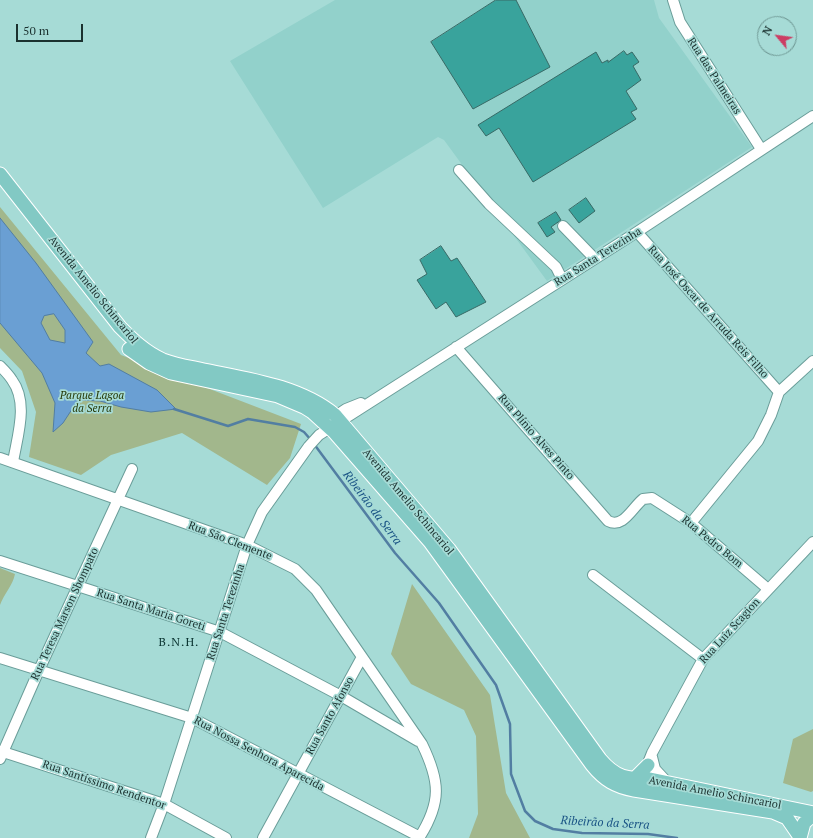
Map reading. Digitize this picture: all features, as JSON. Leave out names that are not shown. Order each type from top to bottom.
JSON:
[{"type":"main road","name":"Avenida Amelio Schincariol","points":[[0,174],[120,326],[139,347],[162,360],[278,387],[304,396],[326,407],[325,430],[448,549],[606,766],[619,776],[634,779],[650,779],[813,814]]},
{"type":"main road","name":"Avenida Amelio Schincariol","points":[[0,188],[110,329],[127,347],[149,364],[171,373],[278,396],[304,407],[405,511],[430,542],[599,774],[606,780],[624,788],[773,812],[787,818],[800,837]]},
{"type":"main road","points":[[634,779],[650,759]]},
{"type":"main road","name":"Avenida Amelio Schincariol","points":[[800,837],[804,823],[813,814]]},
{"type":"street","name":"Rua das Palmeiras","points":[[673,0],[680,22],[761,149]]},
{"type":"street","name":"Rua Santa Terezinha","points":[[150,838],[164,804],[247,545],[262,512],[325,430],[637,232],[813,116]]},
{"type":"street","points":[[458,170],[481,196],[556,267],[562,279]]},
{"type":"street","points":[[563,226],[594,258]]},
{"type":"street","name":"Rua José Oscar de Arruda Reis Filho","points":[[637,232],[779,392]]},
{"type":"street","name":"Rua Plínio Alves Pinto","points":[[456,347],[608,520],[618,524]]},
{"type":"street","points":[[691,523],[758,441],[771,416],[779,392],[813,361]]},
{"type":"street","points":[[0,366],[13,381],[20,400],[20,419],[13,462]]},
{"type":"street","name":"Rua São Clemente","points":[[0,458],[247,545],[295,569],[316,590],[422,744],[435,776],[436,798],[432,816],[420,837]]},
{"type":"street","name":"Rua Teresa Marson Sbompato","points":[[1,754],[132,469]]},
{"type":"street","name":"Rua Pedro Bom","points":[[618,524],[622,522],[642,499],[648,497],[652,498],[691,523],[768,589]]},
{"type":"street","name":"Rua Luiz Scagion","points":[[650,759],[703,659],[813,542]]},
{"type":"street","name":"Rua Santa Maria Goreti","points":[[0,561],[220,632],[341,696],[422,744]]},
{"type":"street","points":[[593,576],[703,659]]},
{"type":"street","name":"Rua Santo Afonso","points":[[263,838],[362,657]]},
{"type":"street","name":"Rua Nossa Senhora Aparecida","points":[[0,658],[192,718],[420,837]]},
{"type":"street","name":"Rua Santíssimo Rendentor","points":[[1,754],[164,804],[226,838]]},
{"type":"street","points":[[650,759],[650,779],[661,795]]},
{"type":"street","points":[[650,759],[655,769],[668,783]]},
{"type":"shaded area","points":[[335,0],[654,0],[659,18],[752,147],[547,281],[444,140],[438,137],[323,208],[230,61]]},
{"type":"shaded area","points":[[0,218],[36,263],[93,342],[86,353],[100,366],[109,364],[157,390],[176,409],[151,412],[121,407],[100,401],[78,400],[63,423],[53,432],[55,403],[42,373],[0,323]],"holes":[[[54,314],[65,330],[65,343],[50,340],[41,323],[44,316]]]},
{"type":"green space","name":"Parque Lagoa da Serra","points":[[0,207],[121,355],[301,424],[290,458],[267,485],[182,433],[111,455],[81,475],[29,457],[36,412],[22,371],[0,348]]},
{"type":"green space","points":[[0,568],[15,574],[0,605]]},
{"type":"green space","points":[[412,584],[490,695],[506,793],[530,838],[469,838],[478,814],[476,736],[464,710],[411,684],[391,654]]},
{"type":"green space","points":[[813,729],[813,791],[811,792],[783,783],[793,739]]},
{"type":"building","points":[[496,0],[516,0],[550,67],[473,109],[431,42]]},
{"type":"building","points":[[624,51],[627,55],[632,52],[639,62],[633,66],[641,80],[626,91],[637,109],[631,112],[636,119],[533,182],[499,128],[486,136],[478,125],[596,52],[602,63],[608,60],[608,62]]},
{"type":"building","points":[[586,198],[595,211],[579,223],[569,210]]},
{"type":"building","points":[[556,212],[561,220],[551,227],[555,232],[547,237],[538,223]]},
{"type":"building","points":[[441,246],[451,261],[457,258],[486,302],[456,317],[446,302],[436,309],[417,280],[427,274],[420,260]]},
{"type":"waterway","name":"Ribeirão da Serra","points":[[174,409],[228,426],[248,419],[295,427],[304,432],[311,440]]},
{"type":"waterway","name":"Ribeirão da Serra","points":[[314,444],[395,553],[439,603],[496,685],[510,724],[511,774],[525,811],[535,821],[553,829],[582,833],[648,834],[677,838]]},
{"type":"district","name":"B.N.H.","points":[[179,643]]}]
